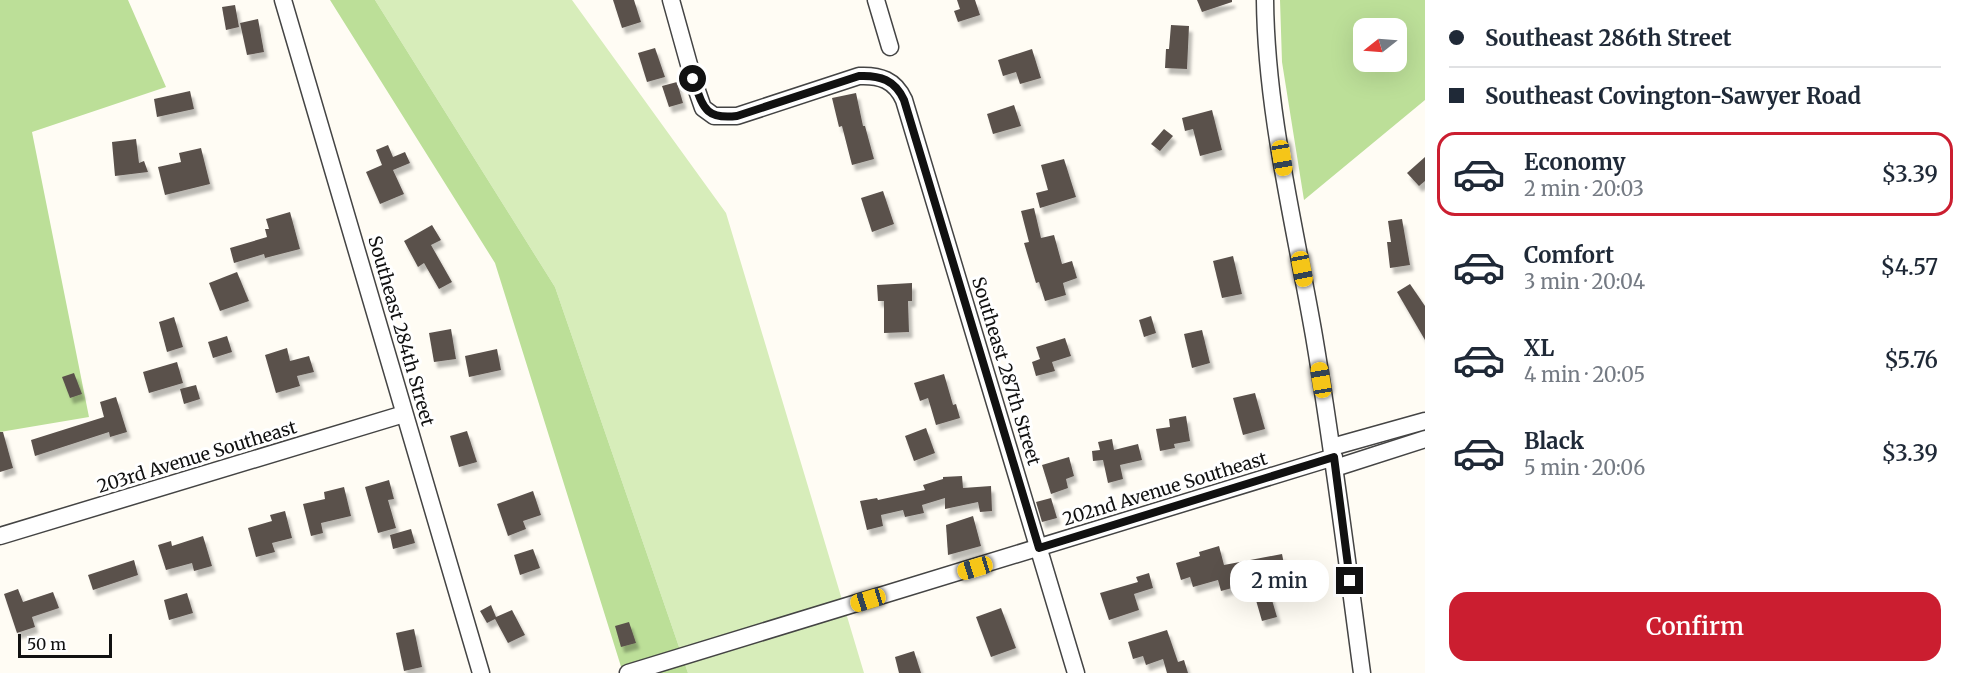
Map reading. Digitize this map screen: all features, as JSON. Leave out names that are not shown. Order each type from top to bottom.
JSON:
[{"type":"street","name":"Southeast 284th Street","points":[[283,0],[481,673]]},
{"type":"street","name":"Southeast 287th Street","points":[[671,0],[700,98],[704,108],[714,116],[737,116],[859,76],[873,75],[893,83],[900,90],[1076,673]]},
{"type":"street","points":[[876,0],[890,47]]},
{"type":"street","points":[[1265,0],[1267,59],[1289,202],[1334,457],[1362,673]]},
{"type":"street","name":"203rd Avenue Southeast","points":[[0,536],[404,414]]},
{"type":"street","name":"202nd Avenue Southeast","points":[[628,673],[1334,457],[1425,421]]},
{"type":"street","name":"202nd Avenue Southeast","points":[[1334,457],[1425,439]]},
{"type":"green space","points":[[0,0],[128,0],[166,87],[32,132],[89,417],[0,432]]},
{"type":"green space","points":[[330,0],[375,0],[555,287],[688,673],[623,673],[495,263]]},
{"type":"green space","points":[[375,0],[572,0],[726,213],[864,673],[688,673],[555,287]]},
{"type":"green space","points":[[1280,0],[1425,0],[1425,100],[1304,200],[1282,62]]},
{"type":"building","points":[[613,0],[634,0],[641,22],[622,28]]},
{"type":"building","points":[[957,0],[975,0],[980,15],[958,22],[954,11],[960,9]]},
{"type":"building","points":[[1197,0],[1232,0],[1232,2],[1202,12]]},
{"type":"building","points":[[235,5],[239,27],[226,30],[222,7]]},
{"type":"building","points":[[258,19],[264,52],[247,55],[240,23]]},
{"type":"building","points":[[1171,25],[1189,26],[1187,69],[1165,68]]},
{"type":"building","points":[[655,48],[665,77],[647,82],[638,53]]},
{"type":"building","points":[[1032,49],[1041,78],[1020,84],[1016,72],[1003,76],[998,60]]},
{"type":"building","points":[[677,82],[683,103],[669,107],[662,86]]},
{"type":"building","points":[[190,91],[194,109],[157,117],[154,99]]},
{"type":"building","points":[[856,93],[863,126],[865,126],[874,159],[852,165],[832,98]]},
{"type":"building","points":[[1014,105],[1021,126],[993,134],[987,114]]},
{"type":"building","points":[[1212,110],[1222,150],[1200,156],[1193,129],[1185,131],[1182,118]]},
{"type":"building","points":[[1164,129],[1173,136],[1160,151],[1151,144]]},
{"type":"building","points":[[136,139],[139,163],[144,161],[148,172],[115,176],[112,142]]},
{"type":"building","points":[[388,145],[393,157],[405,152],[410,163],[393,170],[404,194],[380,204],[366,172],[382,165],[376,150]]},
{"type":"building","points":[[201,148],[210,184],[165,195],[158,167],[181,162],[179,153]]},
{"type":"building","points":[[1425,157],[1425,181],[1419,186],[1407,173]]},
{"type":"building","points":[[1064,159],[1076,197],[1040,208],[1036,193],[1048,190],[1041,165]]},
{"type":"building","points":[[883,191],[894,224],[872,232],[861,198]]},
{"type":"building","points":[[1034,208],[1041,238],[1054,235],[1062,264],[1072,261],[1077,278],[1063,283],[1066,295],[1045,301],[1039,282],[1036,283],[1024,243],[1029,242],[1021,211]]},
{"type":"building","points":[[290,212],[300,249],[265,258],[264,254],[234,263],[230,248],[267,237],[265,229],[269,229],[266,219]]},
{"type":"building","points":[[1402,219],[1410,265],[1390,268],[1387,242],[1391,242],[1388,221]]},
{"type":"building","points":[[432,225],[441,240],[431,245],[452,282],[439,289],[424,263],[418,267],[404,241]]},
{"type":"building","points":[[1233,256],[1242,294],[1222,298],[1213,261]]},
{"type":"building","points":[[237,272],[249,301],[220,311],[209,283]]},
{"type":"building","points":[[912,283],[912,301],[908,301],[909,332],[884,333],[884,301],[878,301],[877,285]]},
{"type":"building","points":[[1410,284],[1425,306],[1425,340],[1397,292]]},
{"type":"building","points":[[1151,316],[1156,333],[1144,337],[1139,320]]},
{"type":"building","points":[[174,317],[183,347],[167,352],[159,322]]},
{"type":"building","points":[[451,329],[456,359],[434,362],[429,333]]},
{"type":"building","points":[[1202,330],[1210,363],[1192,368],[1184,334]]},
{"type":"building","points":[[227,336],[232,352],[213,358],[208,342]]},
{"type":"building","points":[[1065,338],[1071,356],[1052,362],[1055,371],[1036,376],[1032,362],[1040,359],[1036,347]]},
{"type":"building","points":[[287,348],[290,361],[309,356],[314,372],[297,376],[300,386],[276,393],[265,355]]},
{"type":"building","points":[[497,349],[501,370],[469,377],[465,356]]},
{"type":"building","points":[[177,362],[183,383],[149,393],[143,372]]},
{"type":"building","points":[[74,373],[82,394],[70,398],[62,377]]},
{"type":"building","points":[[944,374],[953,405],[956,404],[960,418],[936,425],[928,398],[920,401],[914,383]]},
{"type":"building","points":[[196,385],[200,399],[184,404],[180,389]]},
{"type":"building","points":[[1255,393],[1265,429],[1243,435],[1233,398]]},
{"type":"building","points":[[116,397],[127,432],[110,437],[109,432],[35,456],[31,440],[104,417],[100,402]]},
{"type":"building","points":[[1186,416],[1190,441],[1174,444],[1175,448],[1160,451],[1156,429],[1170,427],[1169,419]]},
{"type":"building","points":[[926,428],[935,453],[914,461],[905,436]]},
{"type":"building","points":[[467,431],[477,462],[459,467],[450,436]]},
{"type":"building","points":[[0,432],[3,432],[13,468],[0,472]]},
{"type":"building","points":[[1112,439],[1114,450],[1138,444],[1142,460],[1120,465],[1123,479],[1108,483],[1103,460],[1093,461],[1092,451],[1100,450],[1098,442]]},
{"type":"building","points":[[1069,457],[1074,476],[1066,479],[1068,488],[1051,494],[1042,465]]},
{"type":"building","points":[[962,476],[963,488],[991,486],[992,511],[980,512],[978,502],[945,509],[945,498],[922,505],[924,513],[905,517],[903,510],[881,515],[883,526],[867,530],[860,501],[877,498],[878,500],[925,490],[923,485],[943,479],[943,477]]},
{"type":"building","points":[[389,480],[394,499],[388,500],[396,528],[378,533],[365,487]]},
{"type":"building","points":[[344,487],[351,516],[321,523],[323,533],[311,536],[303,504],[325,499],[324,492]]},
{"type":"building","points":[[533,491],[541,515],[523,521],[526,529],[508,536],[497,504]]},
{"type":"building","points":[[1051,498],[1057,518],[1042,522],[1036,502]]},
{"type":"building","points":[[285,511],[292,538],[272,543],[275,552],[256,557],[248,528],[272,521],[270,515]]},
{"type":"building","points":[[973,516],[981,546],[948,555],[946,525]]},
{"type":"building","points":[[411,529],[415,543],[393,549],[390,535]]},
{"type":"building","points":[[203,536],[212,566],[194,571],[192,563],[166,570],[158,545],[171,541],[172,546]]},
{"type":"building","points":[[1219,546],[1224,565],[1282,554],[1287,579],[1267,583],[1277,617],[1262,621],[1251,583],[1221,591],[1218,580],[1193,587],[1190,577],[1181,580],[1176,563],[1200,556],[1199,552]]},
{"type":"building","points":[[533,549],[540,568],[520,575],[514,555]]},
{"type":"building","points":[[134,560],[138,575],[93,590],[88,575]]},
{"type":"building","points":[[1149,573],[1153,588],[1134,594],[1139,610],[1109,620],[1100,593],[1138,582],[1136,577]]},
{"type":"building","points":[[18,589],[23,602],[53,592],[59,608],[32,617],[35,627],[17,633],[4,594]]},
{"type":"building","points":[[187,593],[193,613],[169,620],[164,600]]},
{"type":"building","points":[[491,605],[496,617],[512,610],[525,635],[508,643],[495,619],[487,623],[480,611]]},
{"type":"building","points":[[1001,608],[1016,648],[991,657],[976,617]]},
{"type":"building","points":[[629,622],[636,643],[621,647],[615,626]]},
{"type":"building","points":[[414,629],[422,667],[404,671],[396,633]]},
{"type":"building","points":[[1167,630],[1178,662],[1184,660],[1188,673],[1167,673],[1163,659],[1146,665],[1143,656],[1133,659],[1128,642]]},
{"type":"building","points":[[914,651],[921,673],[899,673],[895,657]]},
{"type":"route","points":[[693,79],[704,108],[714,116],[726,118],[859,76],[880,77],[893,83],[900,90],[1039,548],[1334,457],[1350,581]]}]
